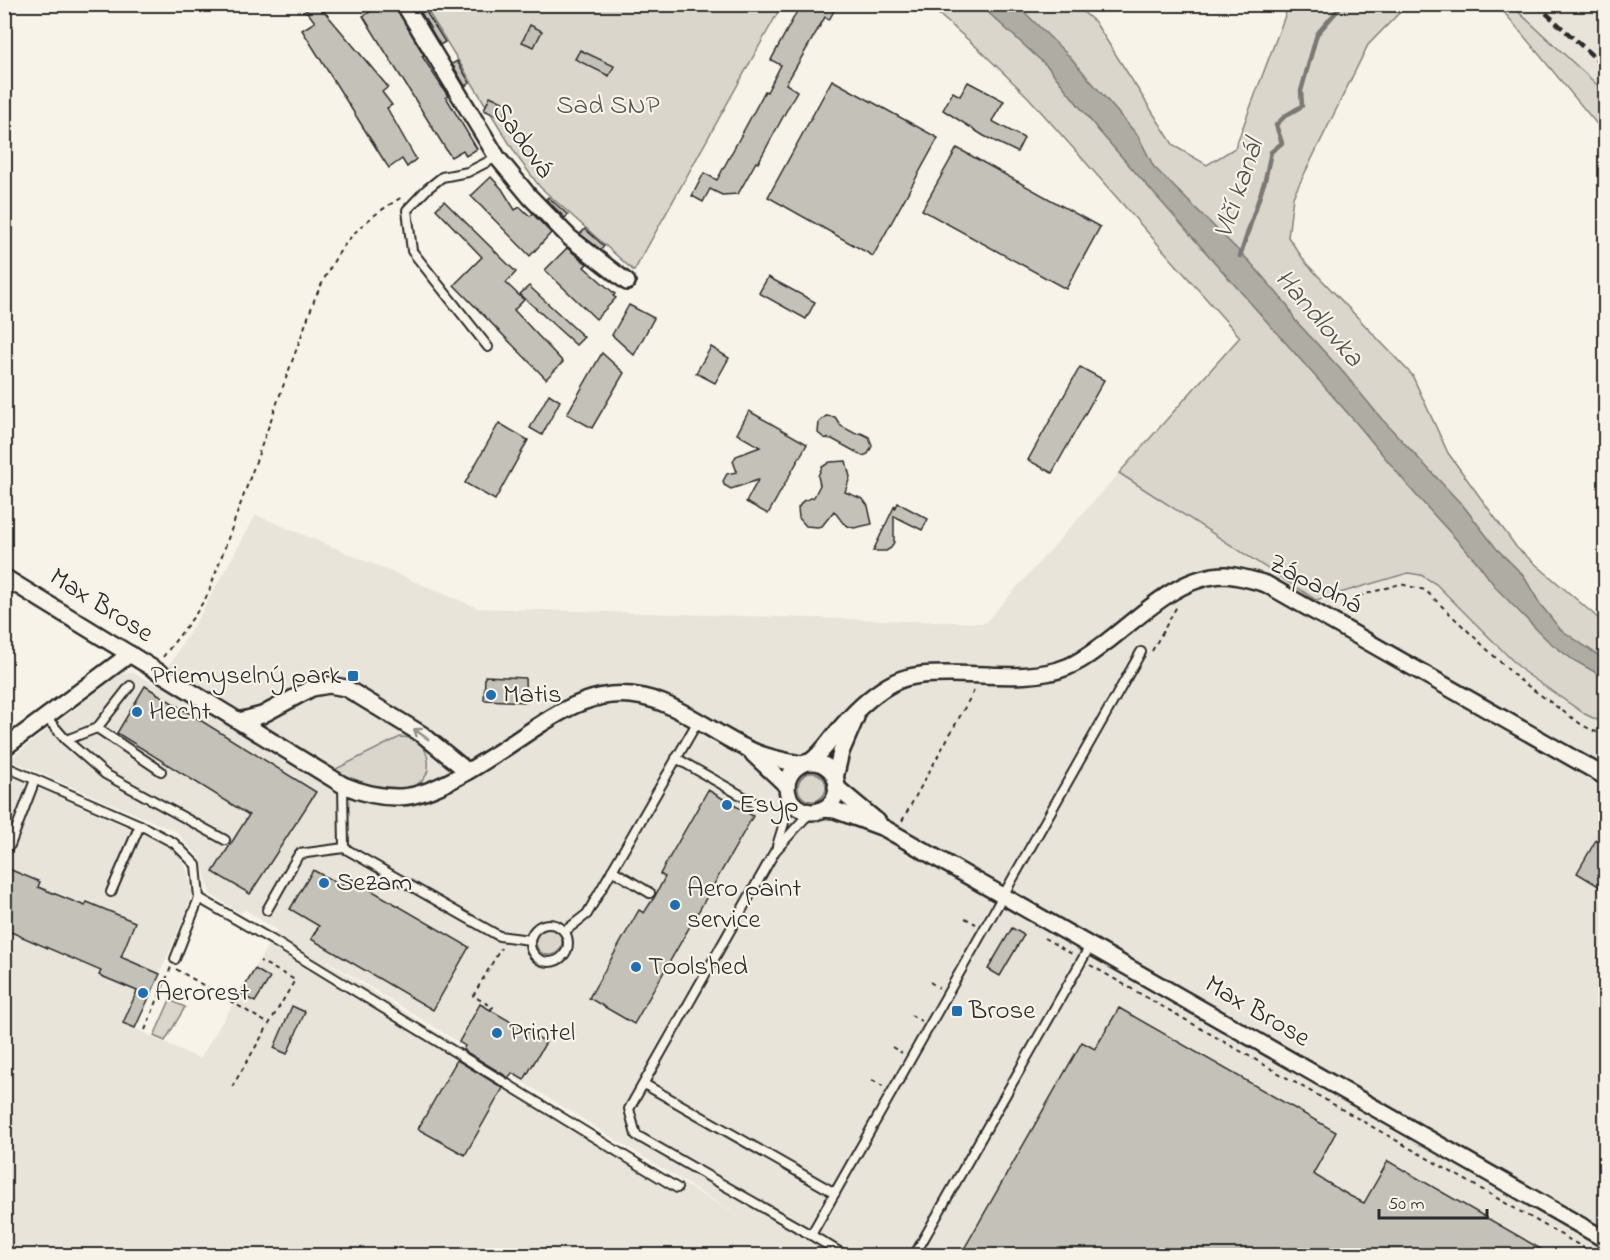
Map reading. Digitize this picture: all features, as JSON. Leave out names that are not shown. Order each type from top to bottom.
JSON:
[{"type":"street","name":"Sadová","points":[[404,4],[497,157],[530,197],[570,238],[627,282]]},
{"type":"street","name":"Západná","points":[[805,763],[824,750],[842,725],[877,692],[898,680],[928,674],[1034,675],[1054,672],[1090,654],[1167,595],[1191,582],[1226,575],[1266,584],[1605,777]]},
{"type":"street","name":"Max Brose","points":[[4,577],[343,785],[362,793],[402,797],[426,792],[467,771],[566,709],[586,700],[612,694],[641,695],[698,720],[749,750],[788,791],[793,803],[801,809],[835,810],[892,827]]},
{"type":"street","points":[[4,748],[130,654]]},
{"type":"street","points":[[239,721],[262,715],[312,688],[329,685],[346,688],[423,735],[467,771]]},
{"type":"street","name":"Západná","points":[[836,782],[841,752],[859,709]]},
{"type":"street","name":"Max Brose","points":[[749,750],[823,765],[830,770],[836,782],[892,827],[1002,896],[1605,1240]]},
{"type":"street","points":[[788,791],[791,773],[805,763]]},
{"type":"street","points":[[818,810],[833,800],[836,782]]},
{"type":"lane","points":[[488,347],[412,251],[407,210],[442,177],[468,172],[497,157]]},
{"type":"lane","points":[[811,1235],[1141,652]]},
{"type":"lane","points":[[66,740],[97,728],[130,686]]},
{"type":"lane","points":[[46,717],[66,740],[105,774],[225,840]]},
{"type":"lane","points":[[565,931],[586,914],[698,720]]},
{"type":"lane","points":[[97,728],[161,771]]},
{"type":"lane","points":[[676,758],[758,805]]},
{"type":"lane","points":[[4,766],[140,825],[174,843],[196,866],[199,898],[173,963]]},
{"type":"lane","points":[[10,845],[35,780]]},
{"type":"lane","points":[[343,785],[344,848]]},
{"type":"lane","points":[[776,851],[788,810],[788,791]]},
{"type":"lane","points":[[818,810],[804,819],[776,851],[629,1109],[636,1135],[846,1256]]},
{"type":"lane","points":[[111,892],[140,825]]},
{"type":"lane","points":[[267,910],[299,854],[344,848],[499,936],[530,940]]},
{"type":"lane","points":[[612,870],[651,893]]},
{"type":"lane","points":[[199,898],[282,946],[676,1188]]},
{"type":"lane","points":[[544,924],[557,925],[565,931],[568,940],[567,951],[560,959],[554,962],[543,961],[534,955],[530,940],[536,928],[544,924]]},
{"type":"lane","points":[[914,1256],[1090,946]]},
{"type":"lane","points":[[644,1084],[835,1193]]},
{"type":"path","points":[[154,669],[208,594],[315,298],[332,261],[347,240],[382,210],[415,190],[427,189]]},
{"type":"path","points":[[1359,596],[1400,584],[1425,590],[1516,678],[1581,725],[1605,737]]},
{"type":"path","points":[[892,827],[977,685]]},
{"type":"path","points":[[965,918],[976,924]]},
{"type":"path","points":[[490,1010],[492,1007],[473,996],[507,937]]},
{"type":"path","points":[[1043,937],[1598,1256]]},
{"type":"path","points":[[232,1087],[295,980],[260,960]]},
{"type":"path","points":[[145,1030],[173,963],[269,1024]]},
{"type":"path","points":[[930,982],[939,988]]},
{"type":"path","points":[[911,1015],[921,1021]]},
{"type":"path","points":[[892,1047],[902,1053]]},
{"type":"path","points":[[872,1080],[883,1086]]},
{"type":"shaded area","points":[[980,5],[1017,5],[1071,58],[1138,136],[1154,167],[1250,262],[1288,306],[1295,320],[1343,372],[1380,417],[1465,508],[1496,548],[1523,575],[1540,604],[1560,629],[1605,660],[1605,678],[1572,659],[1548,641],[1497,589],[1476,561],[1415,494],[1359,426],[1098,130],[1048,67]]},
{"type":"shaded area","points":[[1511,5],[1605,5],[1605,92]]},
{"type":"shaded area","points":[[1119,473],[1316,599],[1408,573],[1421,575],[1436,584],[1585,714],[1605,724],[1605,1255],[5,1255],[4,773],[164,843],[179,855],[188,872],[192,892],[186,913],[160,973],[123,958],[113,981],[137,991],[123,1023],[200,1059],[277,930],[245,910],[240,913],[210,894],[201,859],[175,831],[12,761],[12,757],[120,674],[132,672],[157,685],[199,617],[256,515],[478,608],[985,623]],"holes":[[[328,961],[745,1220],[581,1124]]]},
{"type":"green space","name":"Sad SNP","points":[[424,5],[782,5],[634,271],[540,187],[519,159]]},
{"type":"green space","points":[[928,5],[1075,5],[1095,22],[1174,146],[1207,165],[1235,148],[1289,5],[1407,5],[1368,45],[1293,197],[1288,237],[1306,263],[1412,375],[1448,453],[1517,548],[1605,624],[1605,724],[1585,714],[1524,672],[1436,584],[1421,575],[1408,573],[1316,600],[1119,473],[1240,337],[1028,97],[981,51]]},
{"type":"green space","points":[[1498,5],[1511,5],[1605,92],[1605,134]]},
{"type":"green space","points":[[400,737],[409,738],[422,746],[428,762],[423,779],[409,788],[376,787],[334,770]]},
{"type":"green space","points":[[812,773],[822,777],[826,787],[822,797],[812,801],[802,797],[798,787],[802,777]]},
{"type":"green space","points":[[549,929],[558,933],[562,942],[558,951],[549,955],[540,951],[536,942],[540,933]]},
{"type":"green space","points":[[170,1000],[185,1007],[165,1041],[154,1036]]},
{"type":"building","points":[[301,4],[318,4],[388,87],[382,92],[392,105],[387,108],[416,159],[407,167],[402,159],[389,168],[383,159],[302,30],[315,22]]},
{"type":"building","points":[[383,4],[394,4],[477,149],[466,156],[463,150],[451,157],[363,16]]},
{"type":"building","points":[[416,4],[421,4],[445,42],[440,45]]},
{"type":"building","points":[[801,4],[828,4],[835,9],[829,20],[825,17],[786,84],[797,91],[758,163],[756,162],[738,194],[722,195],[710,189],[703,202],[692,196],[704,173],[717,180],[765,91],[767,92],[781,65],[771,60]]},
{"type":"building","points":[[530,25],[542,31],[534,47],[522,42]]},
{"type":"building","points":[[580,50],[614,66],[609,76],[575,59]]},
{"type":"building","points":[[457,61],[470,83],[465,86],[452,64]]},
{"type":"building","points":[[832,80],[938,138],[873,256],[768,197]]},
{"type":"building","points":[[968,82],[1004,101],[992,121],[1024,138],[1017,152],[984,136],[943,110],[953,92],[960,96]]},
{"type":"building","points":[[490,96],[509,105],[502,118],[484,110]]},
{"type":"building","points":[[957,148],[1100,227],[1066,289],[922,210]]},
{"type":"building","points":[[491,177],[502,189],[515,210],[520,207],[530,216],[533,214],[551,233],[530,256],[471,196]]},
{"type":"building","points":[[548,197],[568,215],[565,218],[546,199]]},
{"type":"building","points":[[444,201],[516,272],[506,283],[524,300],[514,310],[563,362],[546,379],[454,285],[482,257],[436,209]]},
{"type":"building","points":[[585,229],[604,246],[601,250],[580,234]]},
{"type":"building","points":[[567,248],[587,264],[584,267],[615,294],[613,296],[616,298],[596,319],[545,270]]},
{"type":"building","points":[[768,277],[815,302],[806,319],[759,293]]},
{"type":"building","points":[[529,286],[584,337],[576,345],[520,294]]},
{"type":"building","points":[[629,305],[654,318],[634,355],[612,335]]},
{"type":"building","points":[[711,347],[729,358],[715,383],[696,373]]},
{"type":"building","points":[[602,353],[624,373],[592,428],[567,414]]},
{"type":"building","points":[[1080,367],[1104,380],[1052,473],[1028,460]]},
{"type":"building","points":[[549,394],[560,401],[542,435],[530,428]]},
{"type":"building","points":[[749,411],[807,444],[768,514],[746,502],[758,480],[731,489],[724,485],[723,481],[727,474],[737,472],[733,461],[736,456],[760,447],[737,434]]},
{"type":"building","points":[[826,416],[835,417],[841,426],[856,434],[861,433],[869,437],[872,446],[868,454],[863,456],[818,433],[819,422]]},
{"type":"building","points":[[499,423],[528,440],[495,500],[465,483]]},
{"type":"building","points":[[846,461],[850,477],[845,492],[863,499],[868,506],[872,524],[854,528],[848,526],[834,511],[822,526],[806,526],[799,518],[798,508],[803,501],[814,497],[820,485],[818,476],[822,467],[830,462]]},
{"type":"building","points":[[898,503],[928,519],[922,530],[894,516],[894,542],[891,548],[886,551],[873,551],[895,505],[895,509]]},
{"type":"building","points":[[485,676],[525,678],[526,702],[484,700]]},
{"type":"building","points":[[145,686],[316,792],[250,894],[213,872],[249,815],[117,733]]},
{"type":"building","points":[[708,790],[753,816],[634,1024],[589,998],[639,910],[644,913],[655,896],[665,877],[660,874]]},
{"type":"building","points":[[1596,840],[1605,846],[1605,890],[1577,873]]},
{"type":"building","points":[[4,867],[40,882],[38,887],[85,906],[87,902],[135,922],[121,957],[160,974],[135,1028],[123,1023],[137,991],[99,975],[101,971],[4,929]]},
{"type":"building","points":[[313,870],[342,886],[347,876],[469,947],[433,1010],[311,939],[319,926],[290,909]]},
{"type":"building","points":[[1012,928],[1024,935],[1000,976],[988,969]]},
{"type":"building","points":[[255,969],[270,978],[255,1002],[240,994]]},
{"type":"building","name":"Printel","points":[[480,1004],[546,1042],[524,1080],[512,1073],[509,1078],[463,1050],[465,1046],[459,1042]]},
{"type":"building","points":[[292,1006],[305,1012],[287,1054],[274,1048]]},
{"type":"building","points":[[1119,1008],[1336,1132],[1313,1174],[1350,1196],[1364,1203],[1388,1161],[1553,1256],[960,1256],[1082,1042],[1095,1049]]},
{"type":"building","points":[[457,1060],[503,1088],[465,1155],[418,1129]]},
{"type":"waterway","name":"Vlčí kanál","points":[[1240,256],[1265,180],[1271,152],[1282,143],[1276,125],[1285,116],[1302,106],[1301,91],[1317,34],[1343,4]]},
{"type":"railway","points":[[1536,4],[1606,68]]},
{"type":"place","name":"Priemyselný park","points":[[353,676]]},
{"type":"place","name":"Matis","points":[[491,695]]},
{"type":"place","name":"Hecht","points":[[137,712]]},
{"type":"place","name":"Esyp","points":[[727,805]]},
{"type":"place","name":"Sezam","points":[[324,883]]},
{"type":"place","name":"Aero paint service","points":[[675,905]]},
{"type":"place","name":"Toolshed","points":[[636,967]]},
{"type":"place","name":"Aerorest","points":[[143,993]]},
{"type":"place","name":"Brose","points":[[957,1011]]},
{"type":"place","name":"Printel","points":[[497,1033]]},
{"type":"water label","name":"Handlovka","points":[[1318,319]]}]
